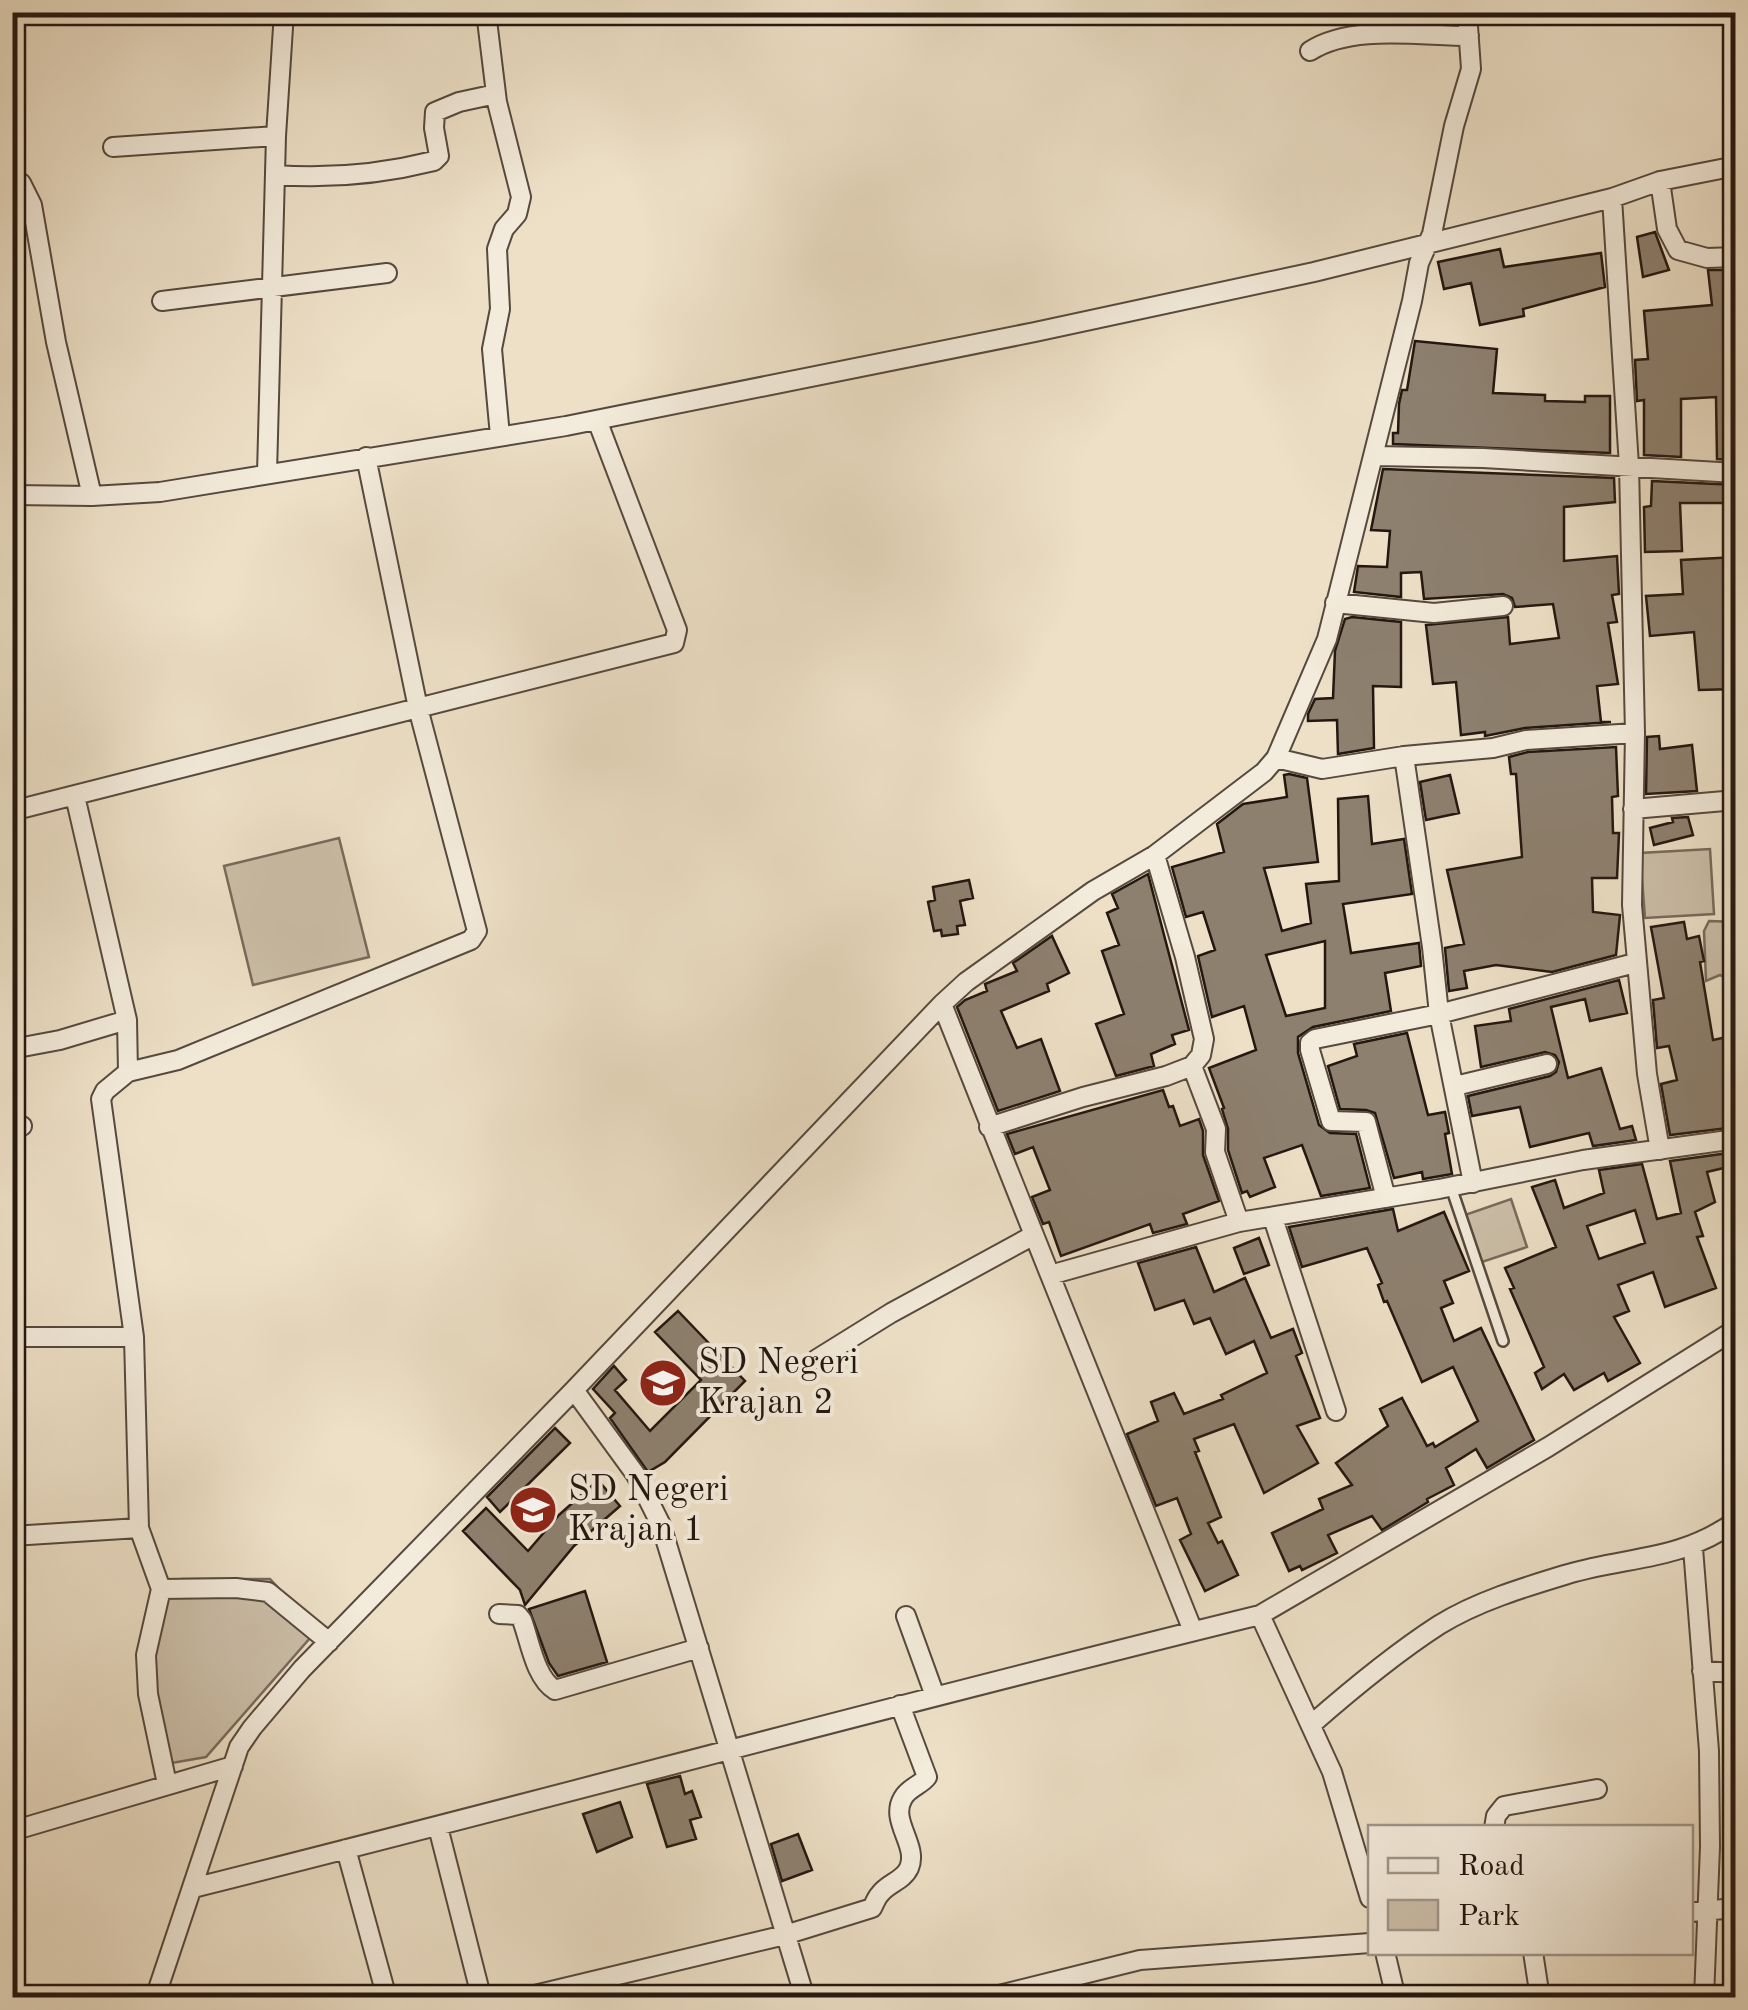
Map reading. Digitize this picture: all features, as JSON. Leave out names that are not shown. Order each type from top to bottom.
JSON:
[{"type":"street","points":[[267,473],[276,136],[284,12]]},
{"type":"street","points":[[486,12],[496,94],[521,196],[497,249],[500,309],[492,349],[500,436]]},
{"type":"street","points":[[155,1998],[239,1746],[328,1642],[942,1004],[966,982],[1078,902],[1155,855],[1264,772],[1276,758],[1327,638],[1418,263],[1429,242],[1454,126],[1471,70],[1467,12]]},
{"type":"street","points":[[1310,52],[1324,42],[1348,34],[1469,36]]},
{"type":"street","points":[[275,175],[311,178],[368,174],[434,161],[439,156],[435,112],[496,94]]},
{"type":"street","points":[[113,148],[276,136]]},
{"type":"street","points":[[12,495],[92,496],[213,485],[597,420],[1314,272],[1612,198],[1660,181],[1736,166]]},
{"type":"street","points":[[12,179],[20,183],[32,205],[56,342],[92,496]]},
{"type":"street","points":[[1660,181],[1667,229],[1678,250],[1707,258],[1736,257]]},
{"type":"street","points":[[1612,198],[1629,466],[1635,963],[1660,1150]]},
{"type":"street","points":[[162,302],[387,273]]},
{"type":"street","points":[[12,811],[674,643],[677,630],[597,420]]},
{"type":"street","points":[[1374,456],[1736,473]]},
{"type":"street","points":[[167,1784],[148,1694],[146,1656],[160,1589],[139,1528],[134,1337],[100,1099],[128,1072],[178,1060],[475,936],[477,925],[418,708],[366,458]]},
{"type":"street","points":[[1336,604],[1434,613],[1503,606]]},
{"type":"street","points":[[1276,758],[1322,769],[1494,748],[1526,740],[1634,733]]},
{"type":"street","points":[[1404,756],[1439,1014],[1473,1183]]},
{"type":"street","points":[[75,796],[126,1020],[128,1072]]},
{"type":"street","points":[[1633,809],[1736,800]]},
{"type":"street","points":[[990,1126],[1192,1066],[1205,1048],[1155,855]]},
{"type":"street","points":[[1386,1198],[1366,1122],[1329,1119],[1310,1043],[1635,963]]},
{"type":"street","points":[[942,1004],[1193,1631]]},
{"type":"street","points":[[12,1049],[60,1040],[126,1020]]},
{"type":"street","points":[[1455,1086],[1546,1064]]},
{"type":"street","points":[[1192,1066],[1216,1130],[1215,1152],[1239,1222]]},
{"type":"street","points":[[1050,1275],[1239,1222],[1451,1187],[1583,1160],[1736,1140]]},
{"type":"street","points":[[1273,1218],[1336,1410]]},
{"type":"street","points":[[817,1359],[891,1313],[1034,1235]]},
{"type":"street","points":[[193,1888],[900,1704],[1260,1615],[1533,1456],[1735,1330]]},
{"type":"street","points":[[12,1337],[134,1337]]},
{"type":"street","points":[[574,1390],[641,1482],[661,1525],[806,1998]]},
{"type":"street","points":[[1312,1724],[1361,1680],[1425,1635],[1483,1603],[1572,1573],[1693,1548],[1736,1522]]},
{"type":"street","points":[[12,1536],[139,1528]]},
{"type":"street","points":[[1693,1548],[1709,1809],[1698,1911],[1704,1998]]},
{"type":"street","points":[[160,1589],[236,1588],[268,1592],[328,1642]]},
{"type":"street","points":[[499,1614],[516,1615],[522,1620],[542,1676],[555,1690],[699,1648]]},
{"type":"street","points":[[1260,1615],[1332,1772],[1368,1891]]},
{"type":"street","points":[[906,1616],[935,1696]]},
{"type":"street","points":[[1702,1671],[1736,1674]]},
{"type":"street","points":[[522,1998],[785,1935],[872,1908],[881,1892],[907,1872],[912,1860],[900,1807],[903,1797],[925,1782],[928,1775],[900,1704]]},
{"type":"street","points":[[12,1831],[233,1766]]},
{"type":"street","points":[[1494,1825],[1504,1806],[1597,1789]]},
{"type":"street","points":[[438,1827],[484,1998]]},
{"type":"street","points":[[346,1850],[387,1998]]},
{"type":"street","points":[[1698,1911],[1736,1908]]},
{"type":"street","points":[[987,1998],[1140,1960],[1368,1943]]},
{"type":"street","points":[[1387,1955],[1396,1998]]},
{"type":"street","points":[[1533,1955],[1540,1998]]},
{"type":"lane","points":[[1451,1187],[1504,1341]]},
{"type":"green space","points":[[339,838],[369,957],[253,985],[224,866]]},
{"type":"green space","points":[[1710,849],[1714,914],[1645,918],[1640,853]]},
{"type":"green space","points":[[1709,921],[1735,922],[1735,984],[1720,975],[1706,981],[1704,931]]},
{"type":"green space","points":[[1511,1199],[1527,1247],[1479,1263],[1462,1216]]},
{"type":"green space","points":[[182,1579],[270,1579],[317,1630],[206,1757],[172,1763],[167,1757],[145,1661],[168,1585]]},
{"type":"building","points":[[1655,232],[1669,270],[1643,277],[1637,237]]},
{"type":"building","points":[[1500,249],[1504,267],[1601,253],[1605,287],[1523,309],[1524,316],[1480,325],[1471,283],[1444,289],[1438,262]]},
{"type":"building","points":[[1708,270],[1736,270],[1736,460],[1717,459],[1716,397],[1681,399],[1681,457],[1644,455],[1644,400],[1637,401],[1635,360],[1648,359],[1644,311],[1712,305]]},
{"type":"building","points":[[1415,341],[1497,349],[1493,393],[1545,395],[1545,401],[1585,402],[1585,396],[1610,396],[1610,453],[1393,444]]},
{"type":"building","points":[[1383,469],[1614,478],[1615,502],[1564,507],[1564,561],[1617,556],[1619,594],[1612,595],[1617,622],[1608,623],[1618,684],[1597,686],[1601,722],[1611,722],[1525,728],[1485,736],[1485,732],[1461,735],[1456,682],[1433,684],[1426,625],[1508,617],[1510,644],[1559,638],[1553,604],[1515,607],[1512,598],[1503,594],[1424,599],[1421,572],[1401,573],[1401,597],[1354,592],[1358,566],[1387,567],[1390,531],[1371,530]]},
{"type":"building","points":[[1652,481],[1736,485],[1736,503],[1680,503],[1682,551],[1645,552],[1644,507],[1651,506]]},
{"type":"building","points":[[1736,557],[1736,689],[1699,690],[1694,632],[1650,636],[1646,596],[1683,594],[1681,560]]},
{"type":"building","points":[[1345,619],[1401,622],[1401,687],[1373,686],[1374,748],[1338,754],[1337,720],[1308,721],[1308,714],[1315,699],[1333,698],[1335,651]]},
{"type":"building","points":[[1659,736],[1660,749],[1692,745],[1697,791],[1646,794],[1647,737]]},
{"type":"building","points":[[1616,747],[1618,796],[1612,797],[1613,833],[1619,833],[1617,878],[1592,878],[1593,912],[1620,915],[1616,955],[1552,972],[1496,965],[1464,971],[1467,988],[1449,991],[1445,948],[1464,944],[1447,870],[1522,857],[1516,774],[1511,774],[1509,757],[1528,752]]},
{"type":"building","points":[[1284,775],[1307,778],[1318,862],[1264,868],[1282,931],[1311,923],[1306,884],[1339,881],[1338,799],[1368,796],[1372,844],[1404,839],[1412,894],[1343,904],[1351,953],[1419,943],[1421,966],[1385,973],[1391,1011],[1313,1027],[1298,1037],[1298,1053],[1319,1125],[1330,1133],[1356,1134],[1370,1188],[1321,1196],[1302,1145],[1264,1158],[1275,1187],[1250,1197],[1247,1191],[1242,1193],[1228,1150],[1224,1108],[1209,1068],[1256,1050],[1244,1006],[1212,1017],[1198,956],[1215,950],[1203,912],[1186,917],[1172,867],[1224,852],[1217,824],[1243,804],[1287,797]],"holes":[[[1325,941],[1325,1008],[1286,1016],[1266,955]]]},
{"type":"building","points":[[1450,775],[1459,813],[1426,820],[1420,782]]},
{"type":"building","points":[[1688,817],[1693,835],[1654,845],[1650,828],[1673,822],[1672,818]]},
{"type":"building","points":[[1148,874],[1189,1030],[1172,1035],[1175,1044],[1151,1054],[1154,1066],[1116,1076],[1096,1024],[1124,1014],[1102,951],[1119,945],[1107,913],[1118,908],[1112,894]]},
{"type":"building","points":[[969,880],[973,898],[960,901],[965,925],[957,926],[958,934],[942,936],[941,930],[934,931],[928,902],[935,900],[933,887]]},
{"type":"building","points":[[1684,922],[1687,939],[1699,936],[1713,1040],[1736,1035],[1736,1127],[1670,1135],[1661,1084],[1677,1080],[1669,1046],[1657,1048],[1653,1000],[1664,998],[1651,927]]},
{"type":"building","points":[[1052,936],[1069,973],[1047,984],[1049,991],[1001,1011],[1017,1048],[1041,1039],[1060,1091],[998,1111],[957,1007],[987,991],[985,984],[1017,971],[1013,963]]},
{"type":"building","points":[[1619,980],[1627,1013],[1590,1021],[1585,999],[1551,1007],[1568,1078],[1601,1068],[1620,1129],[1632,1126],[1636,1140],[1593,1146],[1589,1133],[1530,1147],[1520,1107],[1472,1116],[1468,1096],[1550,1076],[1559,1062],[1555,1055],[1545,1052],[1481,1067],[1475,1026],[1511,1021],[1509,1009]]},
{"type":"building","points":[[1407,1033],[1428,1115],[1445,1112],[1452,1174],[1423,1179],[1422,1172],[1394,1178],[1375,1113],[1340,1109],[1328,1066],[1357,1056],[1354,1044]]},
{"type":"building","points":[[1163,1090],[1180,1126],[1199,1119],[1203,1155],[1219,1201],[1183,1214],[1187,1224],[1153,1233],[1150,1224],[1061,1256],[1049,1222],[1043,1224],[1032,1197],[1050,1190],[1033,1147],[1015,1154],[1007,1134]]},
{"type":"building","points":[[1729,1153],[1732,1166],[1707,1172],[1715,1202],[1695,1212],[1703,1236],[1697,1237],[1716,1288],[1665,1307],[1653,1272],[1618,1285],[1629,1311],[1614,1317],[1640,1363],[1608,1381],[1604,1373],[1574,1390],[1564,1374],[1542,1389],[1535,1373],[1544,1367],[1510,1289],[1514,1288],[1505,1268],[1556,1247],[1532,1187],[1555,1180],[1564,1208],[1604,1193],[1599,1170],[1642,1164],[1657,1219],[1681,1213],[1670,1161]],"holes":[[[1635,1210],[1645,1243],[1599,1259],[1587,1226]]]},
{"type":"building","points":[[1393,1209],[1398,1231],[1444,1212],[1469,1271],[1444,1281],[1453,1303],[1441,1308],[1454,1341],[1481,1328],[1534,1440],[1487,1468],[1476,1449],[1446,1468],[1454,1485],[1427,1499],[1428,1502],[1382,1530],[1372,1516],[1328,1535],[1337,1553],[1302,1570],[1300,1566],[1289,1571],[1272,1533],[1323,1509],[1319,1499],[1352,1485],[1336,1463],[1388,1426],[1380,1409],[1402,1398],[1427,1446],[1433,1443],[1435,1447],[1478,1421],[1453,1367],[1422,1382],[1387,1301],[1384,1302],[1378,1285],[1382,1283],[1367,1248],[1302,1267],[1289,1227]]},
{"type":"building","points":[[1259,1238],[1269,1265],[1244,1274],[1234,1248]]},
{"type":"building","points":[[1196,1247],[1214,1292],[1245,1278],[1271,1338],[1293,1329],[1302,1353],[1296,1356],[1320,1418],[1297,1426],[1318,1463],[1264,1493],[1234,1424],[1194,1439],[1199,1451],[1195,1452],[1221,1517],[1208,1523],[1218,1543],[1222,1541],[1238,1575],[1205,1591],[1180,1540],[1191,1534],[1177,1498],[1156,1506],[1127,1434],[1158,1421],[1151,1402],[1174,1393],[1184,1414],[1223,1399],[1221,1395],[1267,1373],[1254,1341],[1226,1354],[1210,1318],[1194,1324],[1184,1300],[1155,1310],[1138,1263]]},
{"type":"building","points":[[678,1311],[745,1381],[665,1462],[648,1472],[610,1418],[615,1413],[593,1389],[614,1366],[626,1380],[615,1390],[650,1431],[701,1380],[655,1332]]},
{"type":"building","points":[[555,1428],[570,1443],[500,1512],[487,1497]]},
{"type":"building","points":[[598,1480],[620,1506],[574,1546],[525,1605],[520,1590],[463,1531],[486,1508],[528,1551],[559,1515]]},
{"type":"building","points":[[585,1591],[607,1662],[558,1676],[549,1663],[529,1609]]},
{"type":"building","points":[[680,1776],[685,1794],[692,1791],[701,1817],[690,1820],[696,1839],[667,1847],[647,1784]]},
{"type":"building","points":[[620,1802],[632,1837],[597,1852],[583,1814]]},
{"type":"building","points":[[798,1834],[812,1870],[782,1881],[771,1844]]},
{"type":"place","name":"SD Negeri Krajan 2","points":[[663,1383]]},
{"type":"place","name":"SD Negeri Krajan 1","points":[[533,1510]]}]
